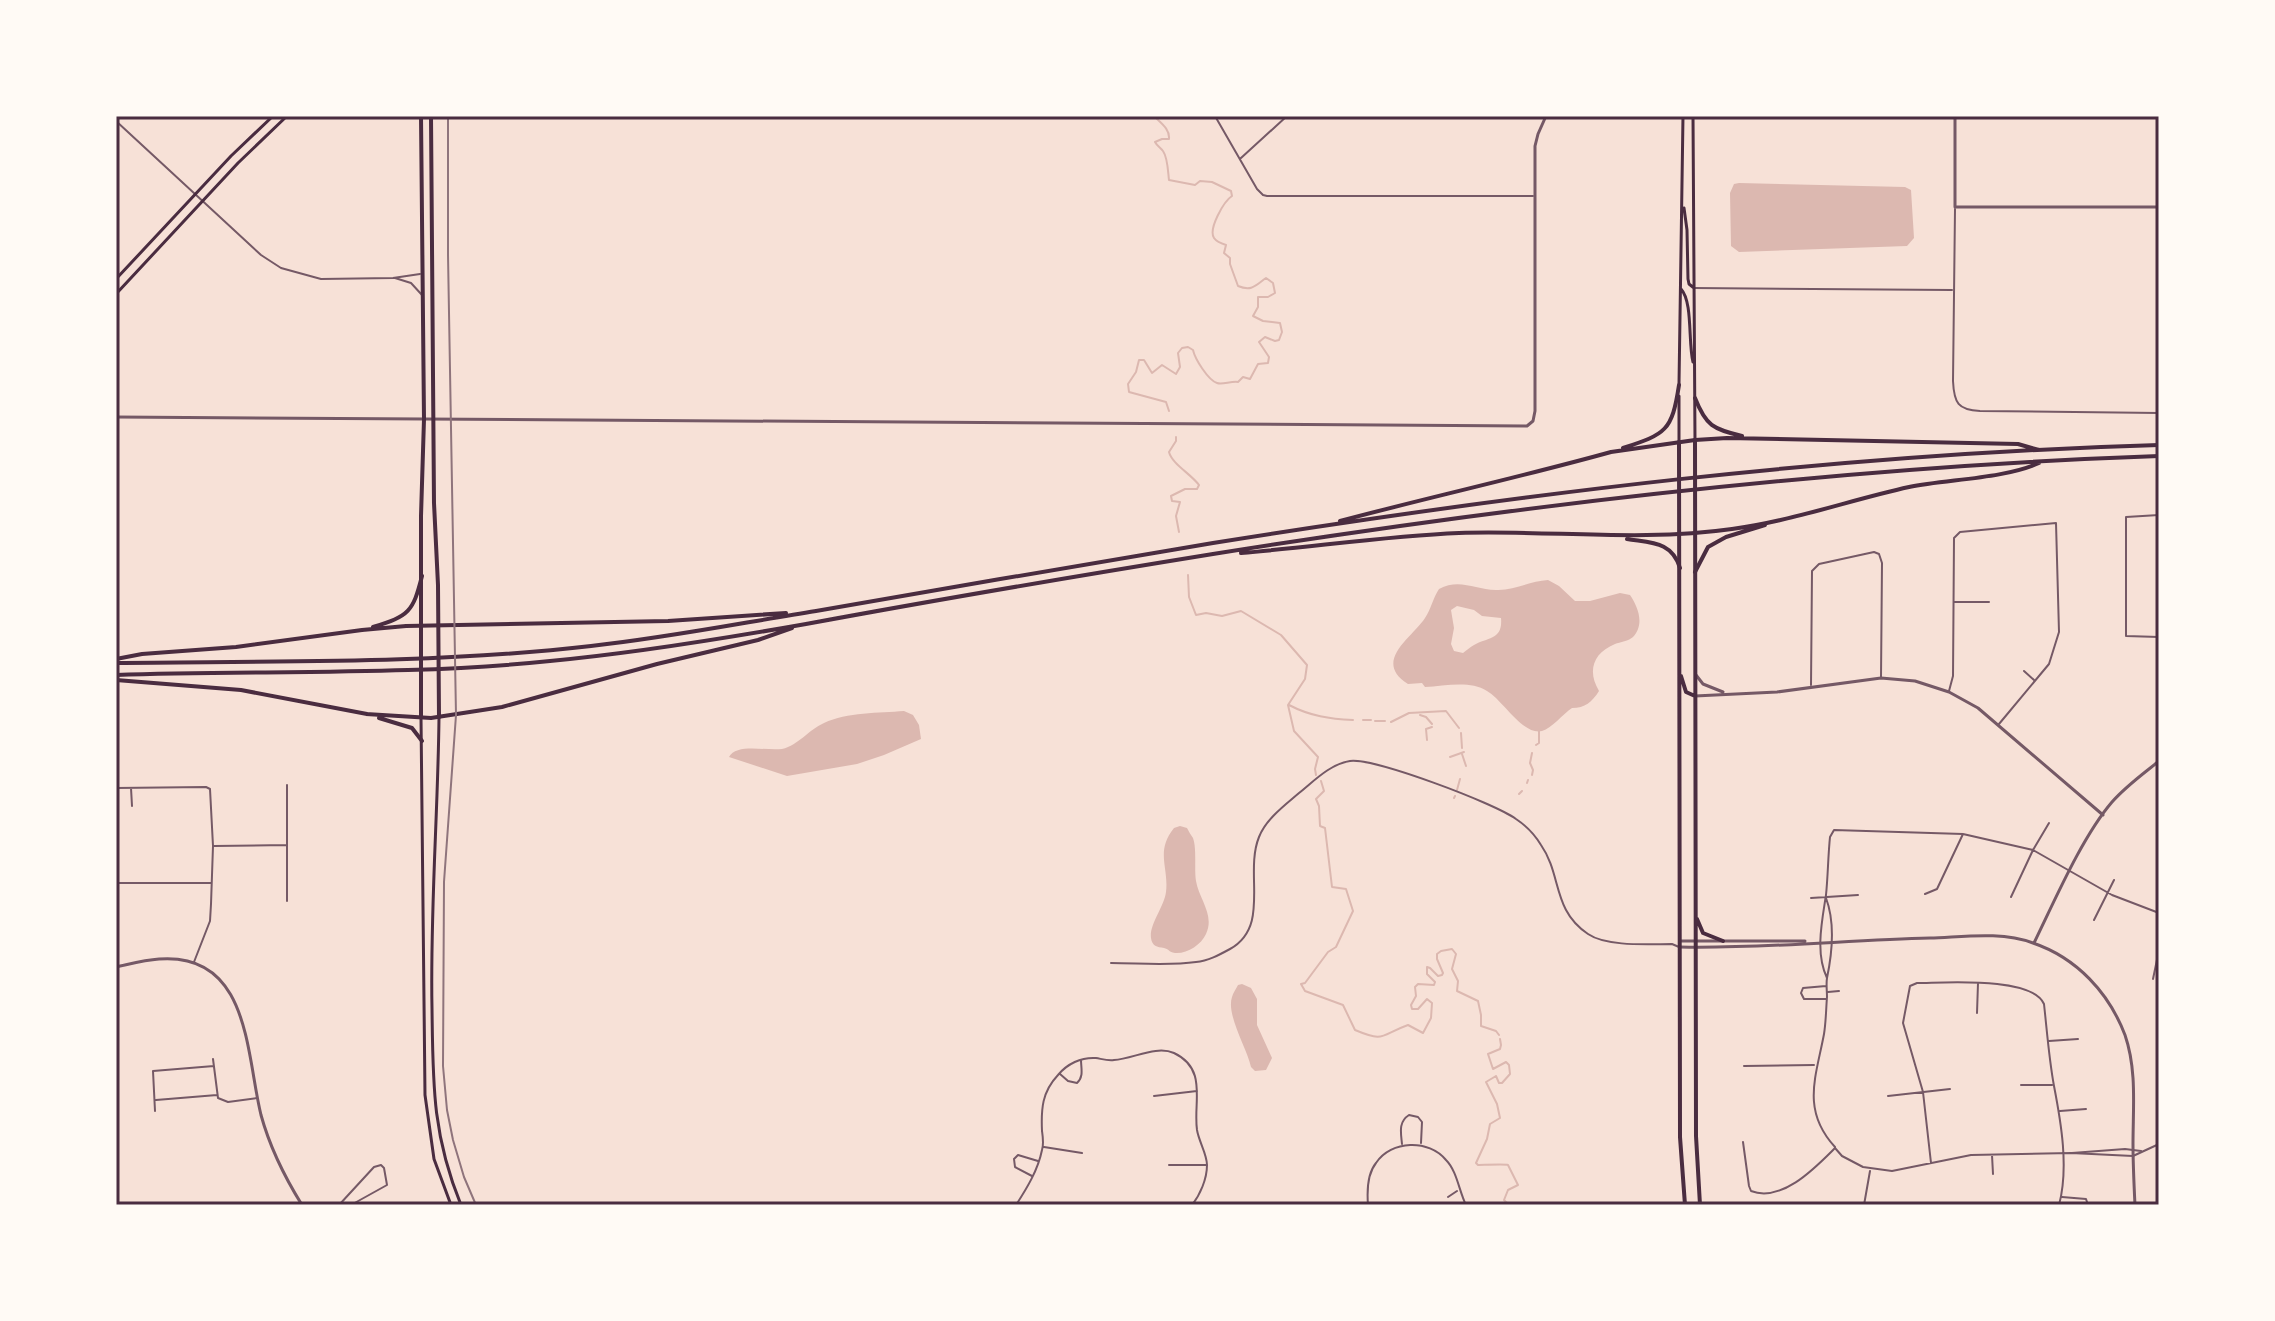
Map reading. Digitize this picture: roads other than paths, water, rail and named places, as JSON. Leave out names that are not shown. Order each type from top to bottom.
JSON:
[{"type":"main road","points":[[116,279],[273,116]]},
{"type":"main road","points":[[116,294],[202,201],[287,116]]},
{"type":"main road","points":[[421,116],[424,419],[421,717],[425,1095],[434,1159],[451,1205]]},
{"type":"main road","points":[[431,116],[434,503],[439,625],[432,950],[433,1097],[442,1150],[461,1205]]},
{"type":"main road","points":[[1683,116],[1679,670],[1680,1137],[1685,1205]]},
{"type":"main road","points":[[1693,116],[1696,1136],[1700,1205]]},
{"type":"main road","points":[[1683,196],[1688,279],[1694,288]]},
{"type":"main road","points":[[422,274],[431,281]]},
{"type":"main road","points":[[1681,289],[1687,299],[1689,348],[1694,369]]},
{"type":"main road","points":[[1320,526],[1650,440],[1670,424],[1679,385]]},
{"type":"main road","points":[[1695,398],[1705,420],[1712,426],[1752,438]]},
{"type":"main road","points":[[1611,452],[1695,440],[1752,438],[2018,444],[2042,451]]},
{"type":"main road","points":[[116,661],[396,661],[604,645],[1320,526],[1673,480],[1916,458],[2159,445]]},
{"type":"main road","points":[[116,677],[390,671],[575,659],[1431,521],[1673,491],[1916,469],[2159,456]]},
{"type":"main road","points":[[1211,555],[1461,533],[1695,534],[1778,520],[1919,485],[2023,470],[2044,461]]},
{"type":"main road","points":[[1695,572],[1708,547],[1726,537],[1778,520]]},
{"type":"main road","points":[[1613,536],[1667,548],[1675,554],[1680,568]]},
{"type":"main road","points":[[362,630],[384,624],[408,612],[416,600],[422,576]]},
{"type":"main road","points":[[116,661],[142,654],[236,647],[362,630],[439,625],[668,621],[804,613]]},
{"type":"main road","points":[[366,714],[439,717],[520,703],[657,664],[758,640],[806,624]]},
{"type":"main road","points":[[1679,670],[1686,692],[1695,696]]},
{"type":"main road","points":[[116,677],[241,690],[366,714],[412,728],[422,741]]},
{"type":"main road","points":[[1695,913],[1703,933],[1723,941]]},
{"type":"street","points":[[1215,116],[1263,195],[1534,196]]},
{"type":"street","points":[[1241,158],[1287,116]]},
{"type":"street","points":[[116,417],[1527,426],[1532,423],[1535,411],[1535,146],[1546,116]]},
{"type":"street","points":[[1955,116],[1953,394],[1957,404],[1980,411],[2159,413]]},
{"type":"street","points":[[116,121],[261,255],[281,268],[321,279],[393,278],[422,274]]},
{"type":"street","points":[[1955,207],[2159,207]]},
{"type":"street","points":[[393,278],[411,283],[423,295]]},
{"type":"street","points":[[1694,288],[1953,290]]},
{"type":"street","points":[[2159,515],[2126,517],[2126,636],[2159,637]]},
{"type":"street","points":[[1949,692],[1953,676],[1953,542],[1960,532],[2056,523],[2059,632],[2049,664],[1999,724]]},
{"type":"street","points":[[1811,687],[1812,571],[1819,564],[1874,552],[1879,554],[1882,563],[1881,678]]},
{"type":"street","points":[[1953,602],[1989,602]]},
{"type":"street","points":[[2024,671],[2034,680]]},
{"type":"street","points":[[1695,673],[1703,684],[1726,693]]},
{"type":"street","points":[[1695,696],[1777,692],[1881,678],[1915,681],[1949,692],[1978,708],[2103,815]]},
{"type":"street","points":[[1111,963],[1199,962],[1238,945],[1251,928],[1253,865],[1259,838],[1266,825],[1309,784],[1332,767],[1350,761],[1373,763],[1501,810],[1523,824],[1548,857],[1561,903],[1568,916],[1588,934],[1606,941],[1672,944],[1675,941],[1680,944],[1765,947],[1821,942]]},
{"type":"street","points":[[2034,943],[2103,815],[2121,794],[2159,761]]},
{"type":"street","points":[[287,785],[287,901]]},
{"type":"street","points":[[116,788],[210,789],[213,846],[210,921],[192,963]]},
{"type":"street","points":[[131,788],[132,806]]},
{"type":"street","points":[[2011,897],[2049,823]]},
{"type":"street","points":[[1827,978],[1821,942],[1822,909],[1826,897],[1830,837],[1834,830],[1963,834],[2033,850],[2108,893],[2159,913]]},
{"type":"street","points":[[1925,894],[1937,889],[1963,834]]},
{"type":"street","points":[[213,846],[287,845]]},
{"type":"street","points":[[2094,920],[2114,880]]},
{"type":"street","points":[[116,883],[212,883]]},
{"type":"street","points":[[1811,898],[1858,895]]},
{"type":"street","points":[[1826,897],[1829,907],[1830,971],[1823,1037],[1812,1094],[1820,1125],[1842,1156],[1871,1169],[1892,1171],[1960,1157],[1992,1155],[2071,1153],[2133,1156],[2159,1144]]},
{"type":"street","points":[[1695,944],[1993,936],[2034,943],[2061,956],[2098,987],[2116,1014],[2126,1037],[2134,1072],[2135,1205]]},
{"type":"street","points":[[2153,979],[2159,950]]},
{"type":"street","points":[[116,967],[157,959],[192,963],[217,977],[236,1002],[244,1024],[271,1150],[302,1205]]},
{"type":"street","points":[[1931,1163],[1923,1092],[1903,1023],[1910,986],[1917,983],[2002,983],[2043,999],[2060,1111],[2063,1153],[2059,1205]]},
{"type":"street","points":[[1977,1013],[1978,983]]},
{"type":"street","points":[[1827,986],[1807,986],[1801,990],[1804,999],[1827,999]]},
{"type":"street","points":[[1827,992],[1839,991]]},
{"type":"street","points":[[1897,1024],[1903,1023]]},
{"type":"street","points":[[2049,1041],[2078,1039]]},
{"type":"street","points":[[1016,1205],[1033,1176],[1043,1147],[1043,1096],[1059,1073],[1069,1064],[1081,1060],[1095,1058],[1110,1061],[1166,1051],[1177,1054],[1190,1066],[1197,1079],[1197,1130],[1207,1165],[1203,1186],[1192,1205]]},
{"type":"street","points":[[213,1059],[218,1098],[228,1102],[258,1098]]},
{"type":"street","points":[[1059,1073],[1068,1081],[1077,1083],[1082,1075],[1081,1060]]},
{"type":"street","points":[[1744,1066],[1816,1065]]},
{"type":"street","points":[[155,1111],[153,1071],[214,1066]]},
{"type":"street","points":[[2021,1085],[2054,1085]]},
{"type":"street","points":[[1888,1096],[1950,1089]]},
{"type":"street","points":[[1154,1096],[1198,1091]]},
{"type":"street","points":[[154,1100],[217,1095]]},
{"type":"street","points":[[2060,1111],[2086,1109]]},
{"type":"street","points":[[1402,1145],[1401,1125],[1403,1118],[1409,1115],[1418,1117],[1422,1122],[1421,1145]]},
{"type":"street","points":[[1743,1142],[1751,1191],[1755,1193],[1783,1189],[1797,1182],[1835,1148]]},
{"type":"street","points":[[1368,1205],[1370,1177],[1376,1162],[1402,1145],[1421,1145],[1439,1152],[1448,1162],[1466,1205]]},
{"type":"street","points":[[1043,1147],[1082,1153]]},
{"type":"street","points":[[2071,1153],[2142,1151]]},
{"type":"street","points":[[1033,1176],[1015,1167],[1014,1159],[1018,1155],[1038,1161]]},
{"type":"street","points":[[1992,1155],[1993,1174]]},
{"type":"street","points":[[339,1205],[374,1167],[381,1165],[387,1185],[351,1205]]},
{"type":"street","points":[[1169,1165],[1207,1165]]},
{"type":"street","points":[[1864,1205],[1871,1169]]},
{"type":"street","points":[[1448,1197],[1459,1190]]},
{"type":"street","points":[[2061,1197],[2083,1198],[2088,1205]]},
{"type":"waterway","points":[[1154,116],[1169,135],[1169,139],[1155,142],[1165,154],[1169,180],[1195,185],[1200,181],[1212,182],[1231,191],[1232,196],[1215,222],[1214,238],[1226,245],[1224,253],[1230,258],[1238,286],[1250,288],[1266,278],[1273,283],[1275,293],[1258,297],[1258,307],[1253,316],[1280,323],[1282,332],[1279,340],[1265,337],[1259,342],[1269,357],[1268,363],[1258,364],[1250,379],[1243,377],[1238,382],[1213,381],[1188,347],[1178,353],[1180,367],[1176,374],[1162,365],[1152,373],[1144,360],[1139,360],[1128,384],[1129,392],[1166,402],[1169,411]]},
{"type":"waterway","points":[[1176,437],[1169,452],[1199,485],[1197,489],[1185,489],[1171,496],[1172,501],[1180,502],[1176,516],[1179,532]]},
{"type":"waterway","points":[[1188,575],[1189,597],[1196,615],[1222,616],[1241,611],[1281,635],[1307,665],[1305,679],[1288,705],[1294,731],[1318,757],[1316,775]]},
{"type":"waterway","points":[[1289,705],[1320,716],[1353,720]]},
{"type":"waterway","points":[[1391,722],[1409,713],[1446,711],[1459,728]]},
{"type":"waterway","points":[[1420,715],[1432,724]]},
{"type":"waterway","points":[[1363,720],[1371,720]]},
{"type":"waterway","points":[[1375,721],[1385,721]]},
{"type":"waterway","points":[[1427,740],[1426,729],[1432,727]]},
{"type":"waterway","points":[[1536,745],[1539,743],[1539,731]]},
{"type":"waterway","points":[[1461,733],[1462,748]]},
{"type":"waterway","points":[[1450,757],[1464,752]]},
{"type":"waterway","points":[[1532,753],[1532,775]]},
{"type":"waterway","points":[[1462,754],[1466,766]]},
{"type":"waterway","points":[[1457,790],[1460,779]]},
{"type":"waterway","points":[[1321,781],[1324,791],[1316,799],[1320,826],[1325,828],[1332,887],[1346,889],[1353,911],[1336,947],[1301,984],[1305,991],[1343,1005],[1355,1030],[1365,1034],[1383,1036],[1408,1025],[1423,1033],[1431,1018],[1432,1003],[1427,999],[1418,1009],[1412,1009],[1415,987],[1418,984],[1434,985],[1435,982],[1427,974],[1427,967],[1438,976],[1442,975],[1437,954],[1452,949],[1456,954],[1452,969],[1458,981],[1457,991],[1478,1001],[1481,1026],[1499,1035]]},
{"type":"waterway","points":[[1519,794],[1522,791]]},
{"type":"waterway","points":[[1500,1039],[1500,1049],[1488,1054],[1493,1069],[1506,1062],[1510,1074],[1502,1083],[1496,1076],[1486,1082],[1500,1118],[1490,1124],[1476,1163],[1508,1165],[1518,1185],[1508,1190],[1504,1200],[1513,1205]]},
{"type":"waterway","points":[[1522,1205],[1529,1205]]},
{"type":"tram line","points":[[448,116],[456,715],[444,882],[443,1066],[453,1140],[476,1205]]}]
